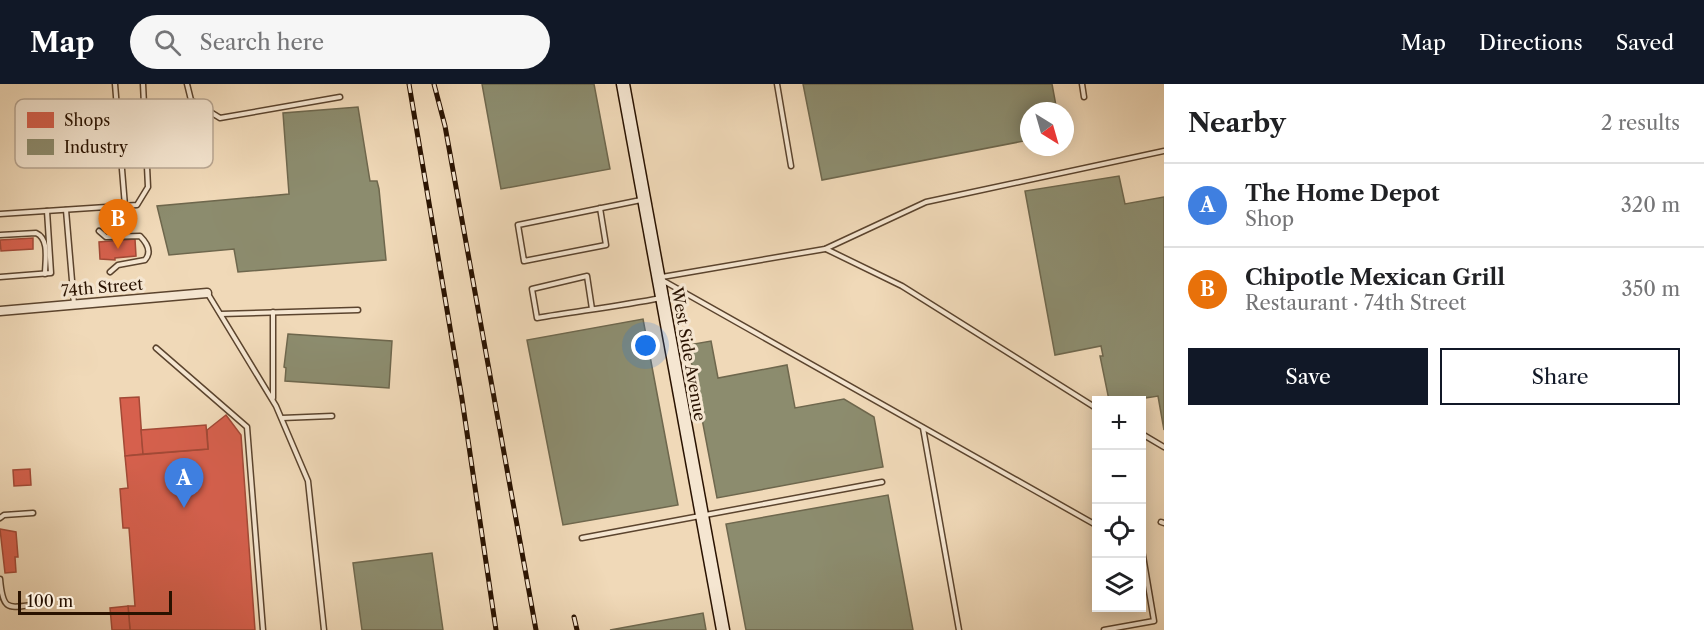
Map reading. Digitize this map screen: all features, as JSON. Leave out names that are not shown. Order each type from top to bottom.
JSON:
[{"type":"street","name":"West Side Avenue","points":[[623,84],[723,630]]},
{"type":"street","name":"74th Street","points":[[0,311],[207,293]]},
{"type":"lane","points":[[114,84],[115,99]]},
{"type":"lane","points":[[143,84],[144,99]]},
{"type":"lane","points":[[187,84],[191,99]]},
{"type":"lane","points":[[777,84],[791,166]]},
{"type":"lane","points":[[1082,84],[1084,97]]},
{"type":"lane","points":[[213,114],[220,118],[340,97]]},
{"type":"lane","points":[[658,278],[825,249],[926,202],[1164,151]]},
{"type":"lane","points":[[122,168],[125,206]]},
{"type":"lane","points":[[0,214],[137,205],[148,187],[147,168]]},
{"type":"lane","points":[[600,208],[606,246],[524,261],[518,225],[600,208],[644,199]]},
{"type":"lane","points":[[66,210],[74,305]]},
{"type":"lane","points":[[0,277],[51,273],[48,211]]},
{"type":"lane","points":[[99,231],[106,237],[140,236],[148,246],[149,253],[145,260],[118,265],[111,272]]},
{"type":"lane","points":[[0,235],[36,233],[42,236],[45,241],[45,274]]},
{"type":"lane","points":[[825,249],[902,286],[1092,405]]},
{"type":"lane","points":[[592,309],[587,276],[532,289],[537,318],[662,298]]},
{"type":"lane","points":[[658,278],[875,398],[923,428],[1092,523]]},
{"type":"lane","points":[[207,293],[273,401],[308,481],[324,630]]},
{"type":"lane","points":[[220,314],[358,310]]},
{"type":"lane","points":[[273,312],[273,401]]},
{"type":"lane","points":[[156,348],[247,427],[263,630]]},
{"type":"lane","points":[[282,418],[332,416]]},
{"type":"lane","points":[[923,428],[959,630]]},
{"type":"lane","points":[[1146,436],[1164,447]]},
{"type":"lane","points":[[582,538],[702,513],[882,482]]},
{"type":"lane","points":[[0,518],[4,515],[33,513]]},
{"type":"lane","points":[[1104,630],[1154,621],[1143,558]]},
{"type":"lane","points":[[0,579],[5,604],[10,606],[40,604]]},
{"type":"building: Shops","points":[[33,238],[33,249],[1,251],[0,240]]},
{"type":"building: Shops","points":[[135,239],[136,256],[115,258],[115,260],[100,259],[99,242]]},
{"type":"building: Shops","points":[[139,397],[143,454],[125,456],[120,398]]},
{"type":"building: Shops","points":[[226,415],[241,435],[255,630],[130,630],[128,606],[135,606],[129,528],[123,528],[120,489],[128,488],[125,456],[208,449],[207,430]]},
{"type":"building: Shops","points":[[206,425],[208,449],[143,454],[141,430]]},
{"type":"building: Shops","points":[[30,469],[31,485],[14,486],[13,470]]},
{"type":"building: Shops","points":[[0,529],[16,532],[18,557],[15,557],[16,572],[5,573]]},
{"type":"building: Shops","points":[[128,606],[130,630],[112,630],[110,608]]},
{"type":"building: Industry","points":[[482,84],[594,84],[610,169],[501,189]]},
{"type":"building: Industry","points":[[803,84],[1052,84],[1055,102],[1020,102],[1020,142],[822,180]]},
{"type":"building: Industry","points":[[358,107],[370,181],[377,181],[379,189],[386,260],[238,272],[234,249],[169,255],[157,206],[289,194],[283,113]]},
{"type":"building: Industry","points":[[1119,176],[1125,204],[1164,197],[1164,430],[1158,396],[1146,398],[1146,396],[1108,396],[1100,356],[1103,356],[1101,346],[1055,355],[1025,191]]},
{"type":"building: Industry","points":[[643,319],[678,505],[563,525],[527,340]]},
{"type":"building: Industry","points":[[288,334],[392,341],[389,388],[285,381],[286,368],[284,367]]},
{"type":"building: Industry","points":[[711,341],[718,378],[787,365],[795,408],[844,399],[874,417],[883,467],[717,498],[688,345]]},
{"type":"building: Industry","points":[[888,495],[913,630],[746,630],[726,524]]},
{"type":"building: Industry","points":[[432,553],[443,630],[362,630],[353,563]]},
{"type":"building: Industry","points":[[703,613],[706,630],[610,630]]},
{"type":"railway","points":[[409,84],[462,399],[496,630]]},
{"type":"railway","points":[[434,84],[445,126],[536,630]]},
{"type":"railway","points":[[574,617],[577,630]]},
{"type":"place","name":"Chipotle Mexican Grill","points":[[118,249]]},
{"type":"place","name":"The Home Depot","points":[[184,508]]}]
